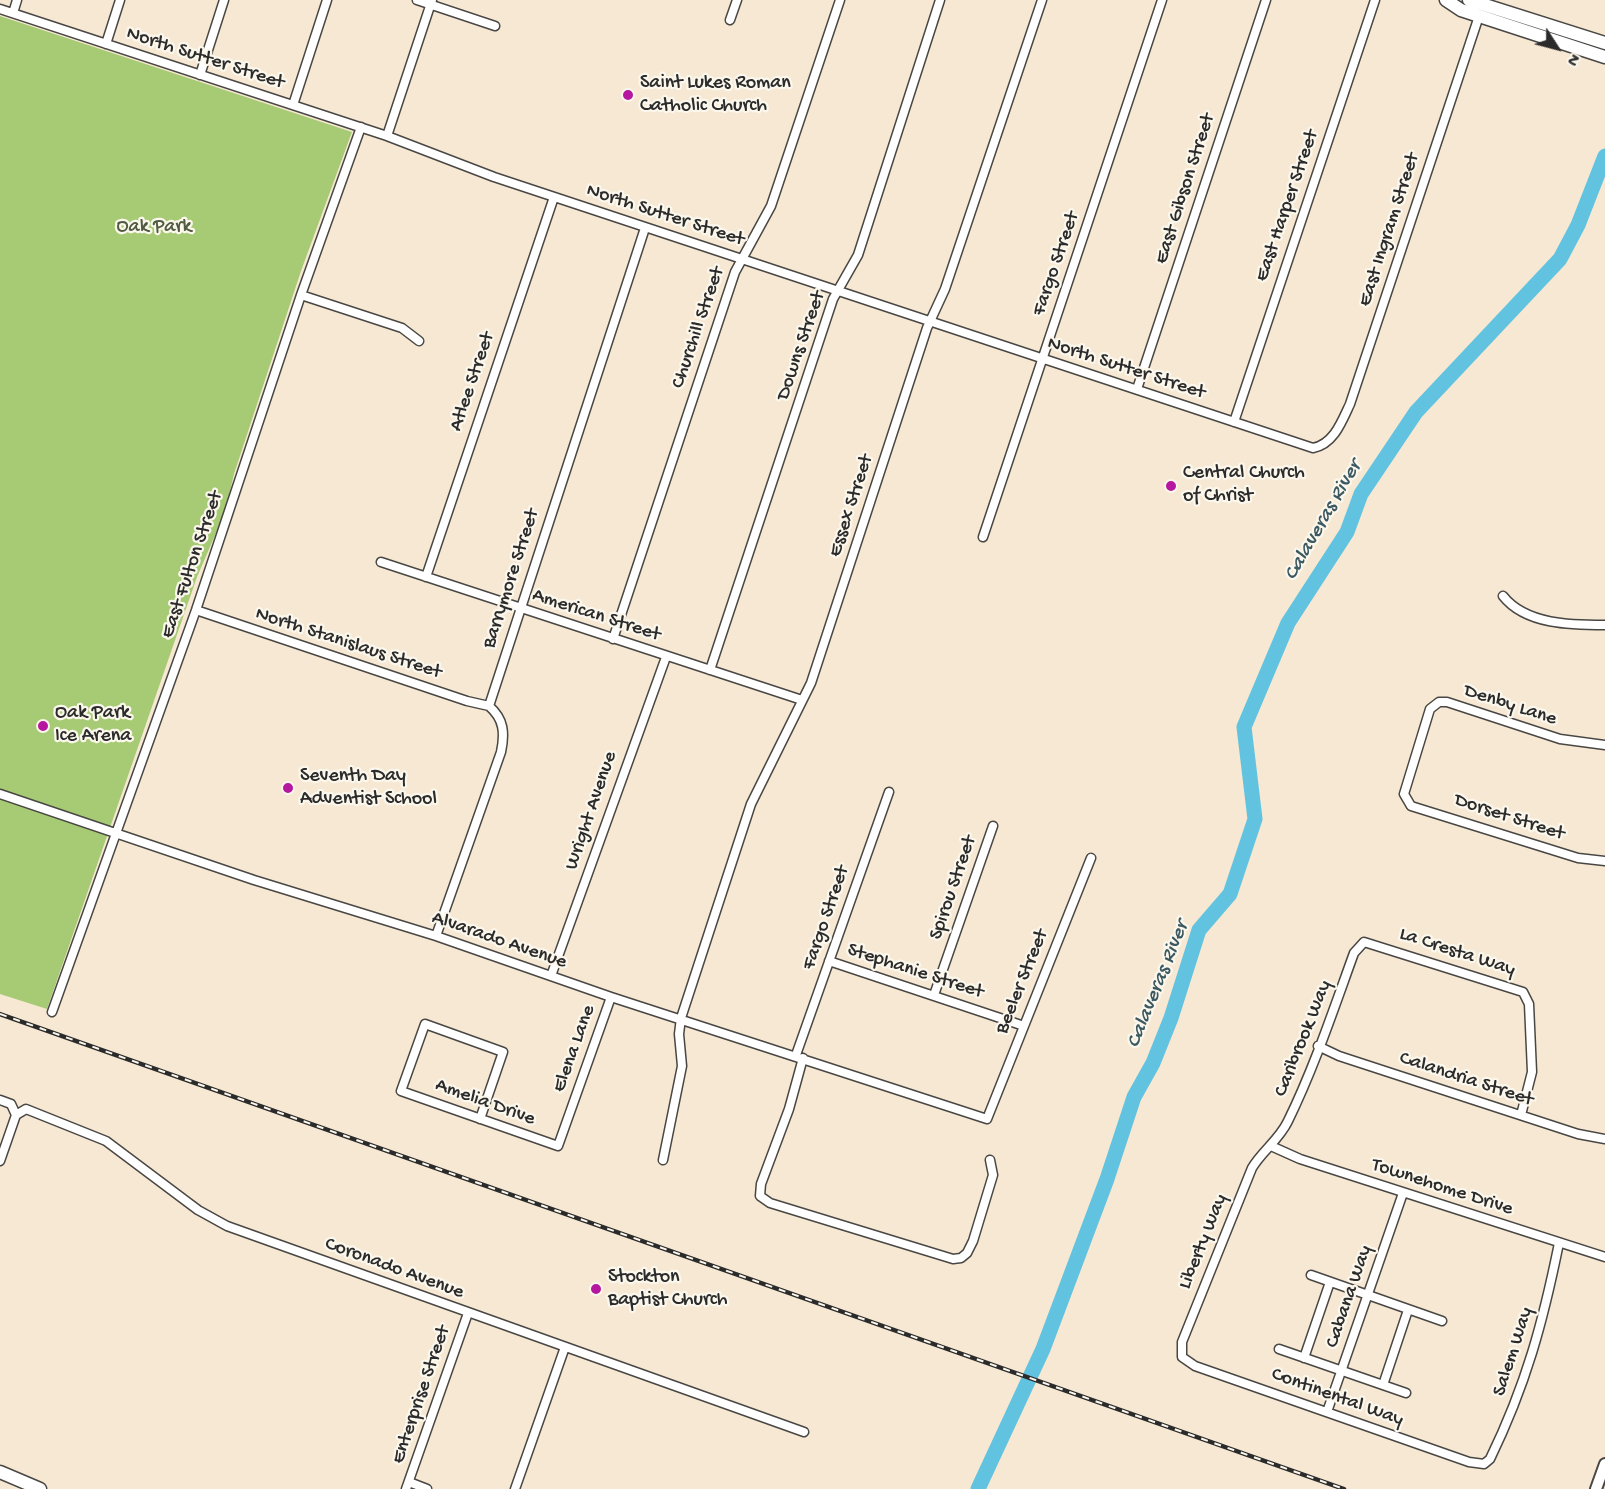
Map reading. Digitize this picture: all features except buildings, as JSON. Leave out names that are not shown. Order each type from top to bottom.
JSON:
[{"type":"main road","points":[[1446,0],[1461,10],[1482,7]]},
{"type":"main road","points":[[1469,0],[1482,7],[1596,45],[1605,57]]},
{"type":"main road","points":[[0,1472],[40,1489]]},
{"type":"street","points":[[13,13],[17,0]]},
{"type":"street","points":[[106,44],[120,0]]},
{"type":"street","points":[[200,75],[224,0]]},
{"type":"street","points":[[293,105],[327,0]]},
{"type":"street","points":[[417,0],[432,2],[495,26]]},
{"type":"street","points":[[730,20],[737,0]]},
{"type":"street","name":"Churchill Street","points":[[613,639],[735,272],[771,206],[840,0]]},
{"type":"street","name":"Downs Street","points":[[710,670],[833,298],[858,255],[940,0]]},
{"type":"street","name":"Essex Street","points":[[663,1160],[682,1066],[679,1034],[681,1018],[751,804],[802,700],[819,659],[930,320],[945,289],[1042,0]]},
{"type":"street","name":"Fargo Street","points":[[983,537],[1162,0]]},
{"type":"street","name":"East Gibson Street","points":[[1137,389],[1266,0]]},
{"type":"street","name":"East Harper Street","points":[[1234,422],[1375,0]]},
{"type":"street","points":[[387,136],[432,2]]},
{"type":"street","name":"East Ingram Street","points":[[1321,446],[1332,438],[1350,404],[1482,7]]},
{"type":"street","name":"North Sutter Street","points":[[0,9],[387,136],[444,160],[645,228],[743,258],[1306,446],[1321,446]]},
{"type":"street","name":"East Fulton Street","points":[[52,1012],[196,610],[301,295],[361,128]]},
{"type":"street","name":"Atlee Street","points":[[426,577],[554,197]]},
{"type":"street","name":"Barrymore Street","points":[[489,706],[645,228]]},
{"type":"street","points":[[301,295],[402,328],[420,341]]},
{"type":"street","name":"American Street","points":[[381,562],[802,700]]},
{"type":"street","points":[[1503,596],[1508,603],[1528,614],[1555,622],[1605,625]]},
{"type":"street","name":"North Stanislaus Street","points":[[196,610],[467,701],[489,706]]},
{"type":"street","name":"Wright Avenue","points":[[551,976],[666,657]]},
{"type":"street","name":"Denby Lane","points":[[1405,799],[1404,788],[1430,708],[1439,702],[1447,702],[1560,739],[1605,745]]},
{"type":"street","points":[[436,936],[501,752],[503,729],[500,717],[489,706]]},
{"type":"street","name":"Fargo Street","points":[[889,792],[829,961],[799,1056],[789,1109],[762,1184],[760,1196],[770,1203],[860,1233],[953,1259],[961,1258],[967,1253],[973,1241],[993,1175],[990,1160]]},
{"type":"street","name":"Alvarado Avenue","points":[[0,794],[254,880],[436,936],[611,997],[799,1056],[987,1119]]},
{"type":"street","name":"Dorset Street","points":[[1405,799],[1412,806],[1578,858],[1605,861]]},
{"type":"street","name":"Spirou Street","points":[[934,994],[993,826]]},
{"type":"street","name":"Beeler Street","points":[[987,1119],[1091,858]]},
{"type":"street","name":"Caribrook Way","points":[[1271,1146],[1288,1120],[1354,953],[1364,942]]},
{"type":"street","name":"La Cresta Way","points":[[1364,942],[1522,992],[1529,1004],[1532,1072],[1521,1115]]},
{"type":"street","name":"Stephanie Street","points":[[829,961],[934,994],[1023,1026]]},
{"type":"street","name":"Elena Lane","points":[[558,1146],[611,997]]},
{"type":"street","name":"Amelia Drive","points":[[480,1119],[503,1052],[425,1024],[401,1091],[480,1119],[558,1146]]},
{"type":"street","name":"Calandria Street","points":[[1318,1046],[1339,1056],[1521,1115],[1584,1135],[1605,1139]]},
{"type":"street","points":[[0,1100],[9,1103],[16,1115],[0,1161]]},
{"type":"street","name":"Coronado Avenue","points":[[16,1115],[26,1109],[106,1141],[198,1210],[227,1226],[804,1432]]},
{"type":"street","name":"Townehome Drive","points":[[1271,1146],[1300,1159],[1605,1257]]},
{"type":"street","name":"Liberty Way","points":[[1182,1357],[1182,1342],[1252,1168],[1260,1154],[1271,1146]]},
{"type":"street","name":"Cabana Way","points":[[1327,1412],[1403,1192]]},
{"type":"street","name":"Salem Way","points":[[1484,1464],[1490,1459],[1526,1379],[1547,1304],[1558,1243]]},
{"type":"street","points":[[1311,1275],[1442,1322]]},
{"type":"street","points":[[1304,1358],[1330,1282]]},
{"type":"street","points":[[1383,1385],[1408,1310]]},
{"type":"street","name":"Enterprise Street","points":[[407,1486],[468,1313]]},
{"type":"street","points":[[515,1489],[565,1347]]},
{"type":"street","points":[[1279,1349],[1406,1394]]},
{"type":"street","name":"Continental Way","points":[[1182,1357],[1195,1366],[1468,1462],[1484,1464]]},
{"type":"street","points":[[1596,1489],[1605,1464]]},
{"type":"street","points":[[407,1486],[428,1489]]},
{"type":"green space","name":"Oak Park","points":[[0,16],[352,132],[301,271],[234,474],[225,512],[197,577],[47,1009],[0,994]]},
{"type":"waterway","name":"Calaveras River","points":[[978,1489],[1043,1349],[1107,1179],[1134,1097],[1153,1063],[1171,1018],[1199,930],[1230,894],[1255,819],[1244,727],[1288,623],[1347,532],[1361,494],[1416,412],[1560,259],[1578,225],[1605,156]]},
{"type":"railway","points":[[0,1014],[1344,1489]]},
{"type":"place","name":"Saint Lukes Roman Catholic Church","points":[[628,95]]},
{"type":"place","name":"Central Church of Christ","points":[[1171,486]]},
{"type":"place","name":"Oak Park Ice Arena","points":[[43,726]]},
{"type":"place","name":"Seventh Day Adventist School","points":[[288,788]]},
{"type":"place","name":"Stockton Baptist Church","points":[[596,1289]]}]
